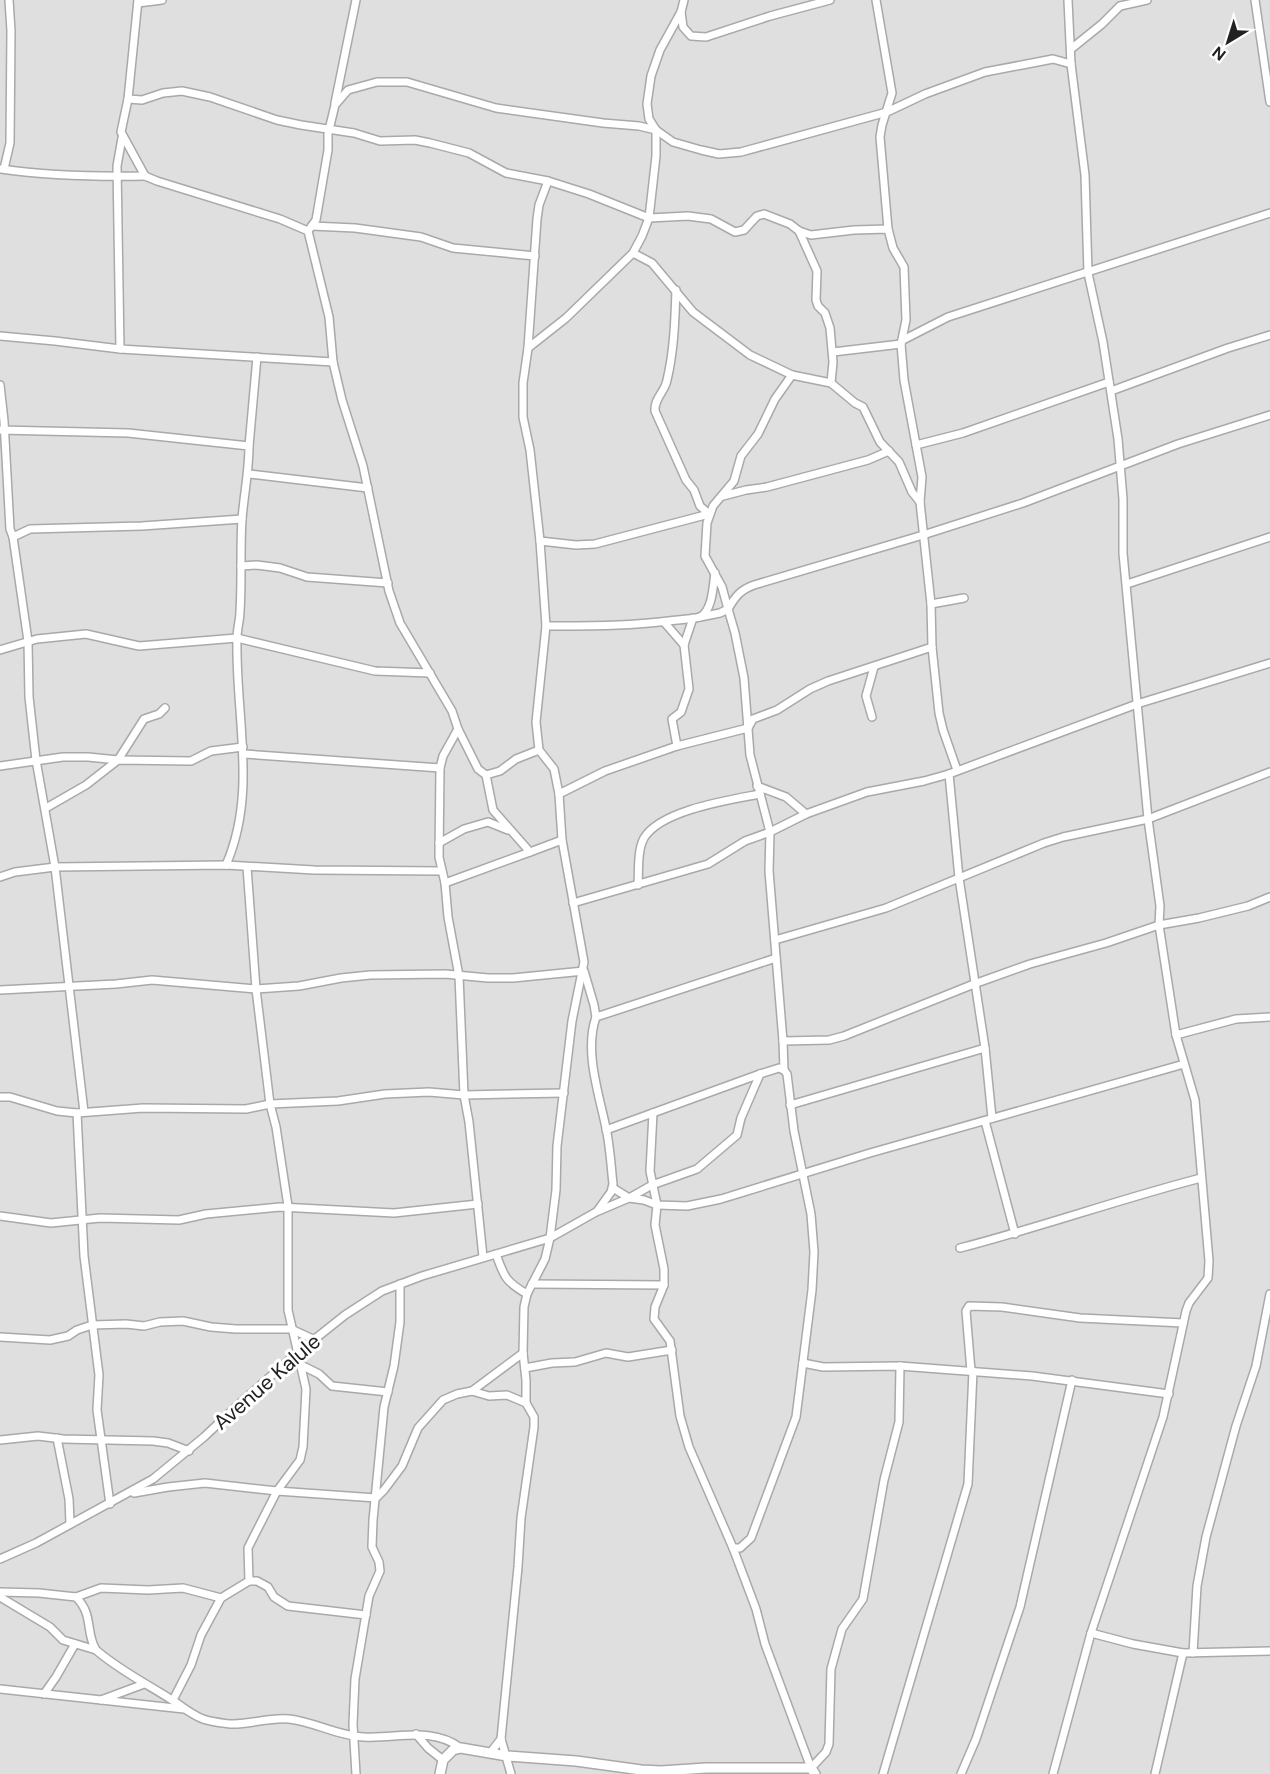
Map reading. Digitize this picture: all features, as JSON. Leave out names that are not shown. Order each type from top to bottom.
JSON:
[{"type":"street","points":[[9,0],[10,133],[2,169],[36,174],[145,176],[310,229],[355,228],[421,237],[453,248],[535,256]]},
{"type":"street","points":[[120,349],[117,166],[122,138],[121,124],[128,99],[138,1],[162,0]]},
{"type":"street","points":[[356,0],[330,130],[316,220],[310,229],[329,317],[333,362],[368,488],[388,583],[400,623],[452,711],[458,729],[478,769],[486,775],[492,810],[488,822]]},
{"type":"street","points":[[528,348],[566,318],[633,253],[649,218],[656,156],[656,130],[649,119],[647,104],[651,76],[660,50],[681,12],[684,0]]},
{"type":"street","points":[[681,12],[683,27],[691,36],[706,37],[770,16],[830,0]]},
{"type":"street","points":[[876,0],[892,93],[880,137],[888,229],[893,248],[903,267],[906,320],[902,342],[904,380],[922,477],[920,502],[931,604],[932,647],[939,713],[957,770]]},
{"type":"street","points":[[1053,1774],[1091,1633],[1163,1417],[1189,1303],[1208,1278],[1209,1261],[1195,1100],[1176,1035],[1148,819],[1123,553],[1123,499],[1120,465],[1103,342],[1088,273],[1085,168],[1071,64],[1068,0]]},
{"type":"street","points":[[1071,49],[1120,6],[1147,0]]},
{"type":"street","points":[[1255,0],[1270,102]]},
{"type":"street","points":[[335,105],[348,90],[377,82],[406,82],[496,108],[576,120],[639,126],[656,130],[673,142],[719,154],[741,152],[888,112],[925,94],[985,72],[1053,59],[1071,64]]},
{"type":"street","points":[[128,99],[141,100],[171,91],[192,93],[237,105],[276,120],[354,133],[380,141],[415,140],[444,146],[483,159],[506,173],[548,181],[589,194],[649,218],[688,216],[711,219],[735,232],[744,230],[757,216],[764,214],[811,235],[888,229]]},
{"type":"street","points":[[122,138],[145,176]]},
{"type":"street","points":[[548,181],[539,205],[528,348],[523,383],[523,417],[530,450],[546,626],[536,722],[539,750],[554,769],[559,794],[562,840],[583,948],[584,971],[596,1017],[592,1034],[593,1073],[606,1130],[613,1188],[596,1212]]},
{"type":"street","points":[[833,352],[902,342],[948,317],[1270,213]]},
{"type":"street","points":[[799,231],[816,271],[816,300],[825,313],[830,328],[833,352],[831,383]]},
{"type":"street","points":[[633,253],[652,263],[693,312],[750,355],[792,375],[831,383],[863,407],[880,442],[899,462],[912,492],[920,502]]},
{"type":"street","points":[[676,289],[674,334],[667,383],[655,403],[655,411],[686,480],[694,490],[700,506],[709,514]]},
{"type":"street","points":[[1111,391],[1270,335]]},
{"type":"street","points":[[0,336],[120,349],[333,362]]},
{"type":"street","points":[[226,865],[235,845],[243,807],[244,750],[237,638],[240,611],[242,519],[249,474],[249,446],[257,357]]},
{"type":"street","points":[[733,1548],[740,1548],[746,1544],[754,1531],[796,1417],[812,1290],[814,1252],[812,1214],[798,1153],[787,1074],[784,1070],[769,871],[771,832],[750,755],[744,678],[735,633],[722,587],[705,556],[706,523],[709,514],[734,481],[741,456],[758,434],[775,399],[792,375]]},
{"type":"street","points":[[916,445],[963,433],[1109,382]]},
{"type":"street","points":[[0,385],[4,482],[28,641],[29,697],[36,760],[46,808],[69,987],[80,1113],[82,1219],[92,1325],[99,1368],[97,1405],[100,1439],[110,1504]]},
{"type":"street","points":[[546,626],[605,626],[664,622],[720,613],[728,609],[742,589],[923,536],[1023,502],[1120,465],[1270,415]]},
{"type":"street","points":[[3,430],[128,433],[249,446]]},
{"type":"street","points":[[723,496],[768,487],[868,460],[889,451]]},
{"type":"street","points":[[249,474],[368,488]]},
{"type":"street","points":[[540,541],[576,545],[596,544],[709,514]]},
{"type":"street","points":[[13,537],[30,528],[142,526],[242,519]]},
{"type":"street","points":[[0,532],[10,529]]},
{"type":"street","points":[[1127,584],[1270,537]]},
{"type":"street","points":[[241,566],[257,565],[280,568],[307,578],[388,583]]},
{"type":"street","points":[[677,746],[672,719],[681,712],[689,689],[684,645],[697,617],[707,610],[715,573]]},
{"type":"street","points":[[722,587],[737,594]]},
{"type":"street","points":[[931,604],[964,598]]},
{"type":"street","points":[[664,622],[684,645]]},
{"type":"street","points":[[0,650],[28,641],[91,634],[139,646],[237,638],[375,671],[430,673]]},
{"type":"street","points":[[559,794],[640,757],[748,728],[753,719],[786,705],[810,689],[828,681],[932,647]]},
{"type":"street","points":[[573,903],[708,864],[745,841],[771,832],[806,814],[867,792],[949,774],[1137,704],[1270,663]]},
{"type":"street","points":[[872,717],[866,696],[874,667]]},
{"type":"street","points":[[46,808],[86,785],[118,760],[144,719],[159,714],[165,708]]},
{"type":"street","points":[[458,729],[443,756],[440,768],[439,843],[441,871],[446,883],[448,917],[459,976],[464,1095],[469,1122],[483,1257]]},
{"type":"street","points":[[0,766],[63,757],[191,761],[212,751],[244,750],[440,768]]},
{"type":"street","points":[[486,775],[500,771],[516,759],[539,750]]},
{"type":"street","points":[[775,940],[886,908],[1022,851],[1063,837],[1148,819],[1270,772]]},
{"type":"street","points":[[949,774],[958,878],[985,1048],[989,1119],[1015,1234]]},
{"type":"street","points":[[757,786],[786,797],[806,814]]},
{"type":"street","points":[[638,885],[640,850],[644,838],[655,828],[675,816],[704,805],[760,794]]},
{"type":"street","points":[[492,810],[530,852]]},
{"type":"street","points":[[439,843],[464,829],[488,822],[511,831]]},
{"type":"street","points":[[446,883],[562,840]]},
{"type":"street","points":[[0,877],[15,872],[54,867],[226,865],[314,870],[441,871]]},
{"type":"street","points":[[247,867],[256,989],[270,1104],[276,1127],[288,1206],[287,1299],[296,1354],[306,1389],[300,1460],[277,1491],[248,1548],[249,1581]]},
{"type":"street","points":[[783,1041],[829,1040],[844,1036],[1030,964],[1160,925],[1248,906],[1270,897]]},
{"type":"street","points":[[596,1017],[776,958]]},
{"type":"street","points":[[0,990],[152,980],[256,989],[299,986],[370,975],[445,974],[513,978],[584,971]]},
{"type":"street","points":[[511,1774],[501,1739],[521,1518],[534,1427],[534,1417],[526,1402],[523,1353],[524,1307],[527,1294],[545,1259],[550,1238],[572,1020],[584,971]]},
{"type":"street","points":[[1176,1035],[1236,1019],[1270,1017]]},
{"type":"street","points":[[790,1105],[985,1048]]},
{"type":"street","points":[[613,1188],[629,1198],[657,1205],[687,1206],[721,1199],[1184,1064]]},
{"type":"street","points":[[606,1130],[760,1074],[778,1068],[784,1070]]},
{"type":"street","name":"Avenue Kalule","points":[[0,1560],[36,1544],[153,1479],[189,1451],[296,1354],[366,1300],[400,1284],[550,1238],[596,1212],[652,1185],[697,1169],[737,1136],[741,1118],[760,1074]]},
{"type":"street","points":[[0,1097],[10,1097],[57,1111],[80,1113],[143,1108],[229,1110],[270,1104],[338,1101],[385,1094],[429,1092],[464,1095],[564,1093]]},
{"type":"street","points":[[653,1113],[650,1161],[657,1205],[655,1225],[664,1269],[664,1285],[655,1307],[654,1319],[670,1341],[680,1416],[689,1447],[733,1548],[756,1609],[765,1644],[813,1771]]},
{"type":"street","points":[[960,1248],[1015,1234],[1121,1199],[1201,1178]]},
{"type":"street","points":[[0,1216],[51,1223],[82,1219],[179,1220],[206,1214],[288,1206],[394,1213],[478,1204]]},
{"type":"street","points":[[496,1254],[504,1277],[510,1284],[527,1294]]},
{"type":"street","points":[[356,1774],[354,1737],[356,1669],[369,1596],[380,1571],[379,1562],[372,1547],[379,1452],[400,1322],[400,1284]]},
{"type":"street","points":[[532,1284],[664,1285]]},
{"type":"street","points":[[1193,1653],[1197,1586],[1206,1537],[1236,1426],[1256,1366],[1270,1294]]},
{"type":"street","points":[[883,1774],[968,1484],[972,1371],[966,1311],[969,1306],[1002,1307],[1080,1318],[1183,1323]]},
{"type":"street","points":[[0,1337],[50,1340],[68,1336],[76,1330],[92,1325],[144,1326],[160,1322],[183,1321],[229,1328],[291,1329],[315,1340]]},
{"type":"street","points":[[525,1368],[575,1362],[606,1353],[628,1357],[672,1350]]},
{"type":"street","points":[[472,1392],[523,1353]]},
{"type":"street","points":[[803,1363],[845,1368],[900,1366],[972,1371],[1072,1380],[1169,1394]]},
{"type":"street","points":[[301,1365],[319,1374],[332,1386],[388,1392]]},
{"type":"street","points":[[813,1771],[829,1744],[831,1669],[842,1629],[863,1599],[884,1480],[898,1422],[900,1366]]},
{"type":"street","points":[[961,1774],[976,1739],[1020,1607],[1072,1380]]},
{"type":"street","points":[[127,1495],[196,1483],[376,1498],[402,1466],[418,1428],[443,1400],[457,1394],[472,1392],[489,1396],[507,1395],[526,1402]]},
{"type":"street","points":[[0,1440],[39,1436],[100,1439],[168,1443],[189,1451]]},
{"type":"street","points":[[57,1438],[69,1499],[70,1524]]},
{"type":"street","points":[[173,1700],[191,1665],[201,1635],[221,1598],[249,1581],[257,1581],[268,1587],[274,1597],[288,1606],[366,1615]]},
{"type":"street","points":[[0,1594],[39,1593],[76,1597],[101,1588],[148,1590],[183,1588],[221,1598]]},
{"type":"street","points":[[0,1594],[50,1627],[63,1640],[96,1650],[144,1684],[205,1719],[238,1724],[269,1718],[290,1719],[354,1737],[416,1734],[444,1739],[461,1748],[614,1770],[661,1771],[706,1768],[813,1771]]},
{"type":"street","points":[[76,1597],[85,1607],[92,1644],[96,1650]]},
{"type":"street","points":[[1091,1633],[1133,1644],[1183,1653],[1270,1651]]},
{"type":"street","points":[[44,1694],[75,1644]]},
{"type":"street","points":[[1155,1774],[1183,1653]]},
{"type":"street","points":[[99,1701],[144,1684]]},
{"type":"street","points":[[0,1689],[184,1709]]},
{"type":"street","points":[[416,1734],[442,1760]]},
{"type":"street","points":[[491,1752],[501,1739]]},
{"type":"street","points":[[440,1774],[442,1760],[453,1750],[461,1748]]},
{"type":"shaded area","points":[[0,0],[1270,0],[1270,1774],[0,1774]]}]
